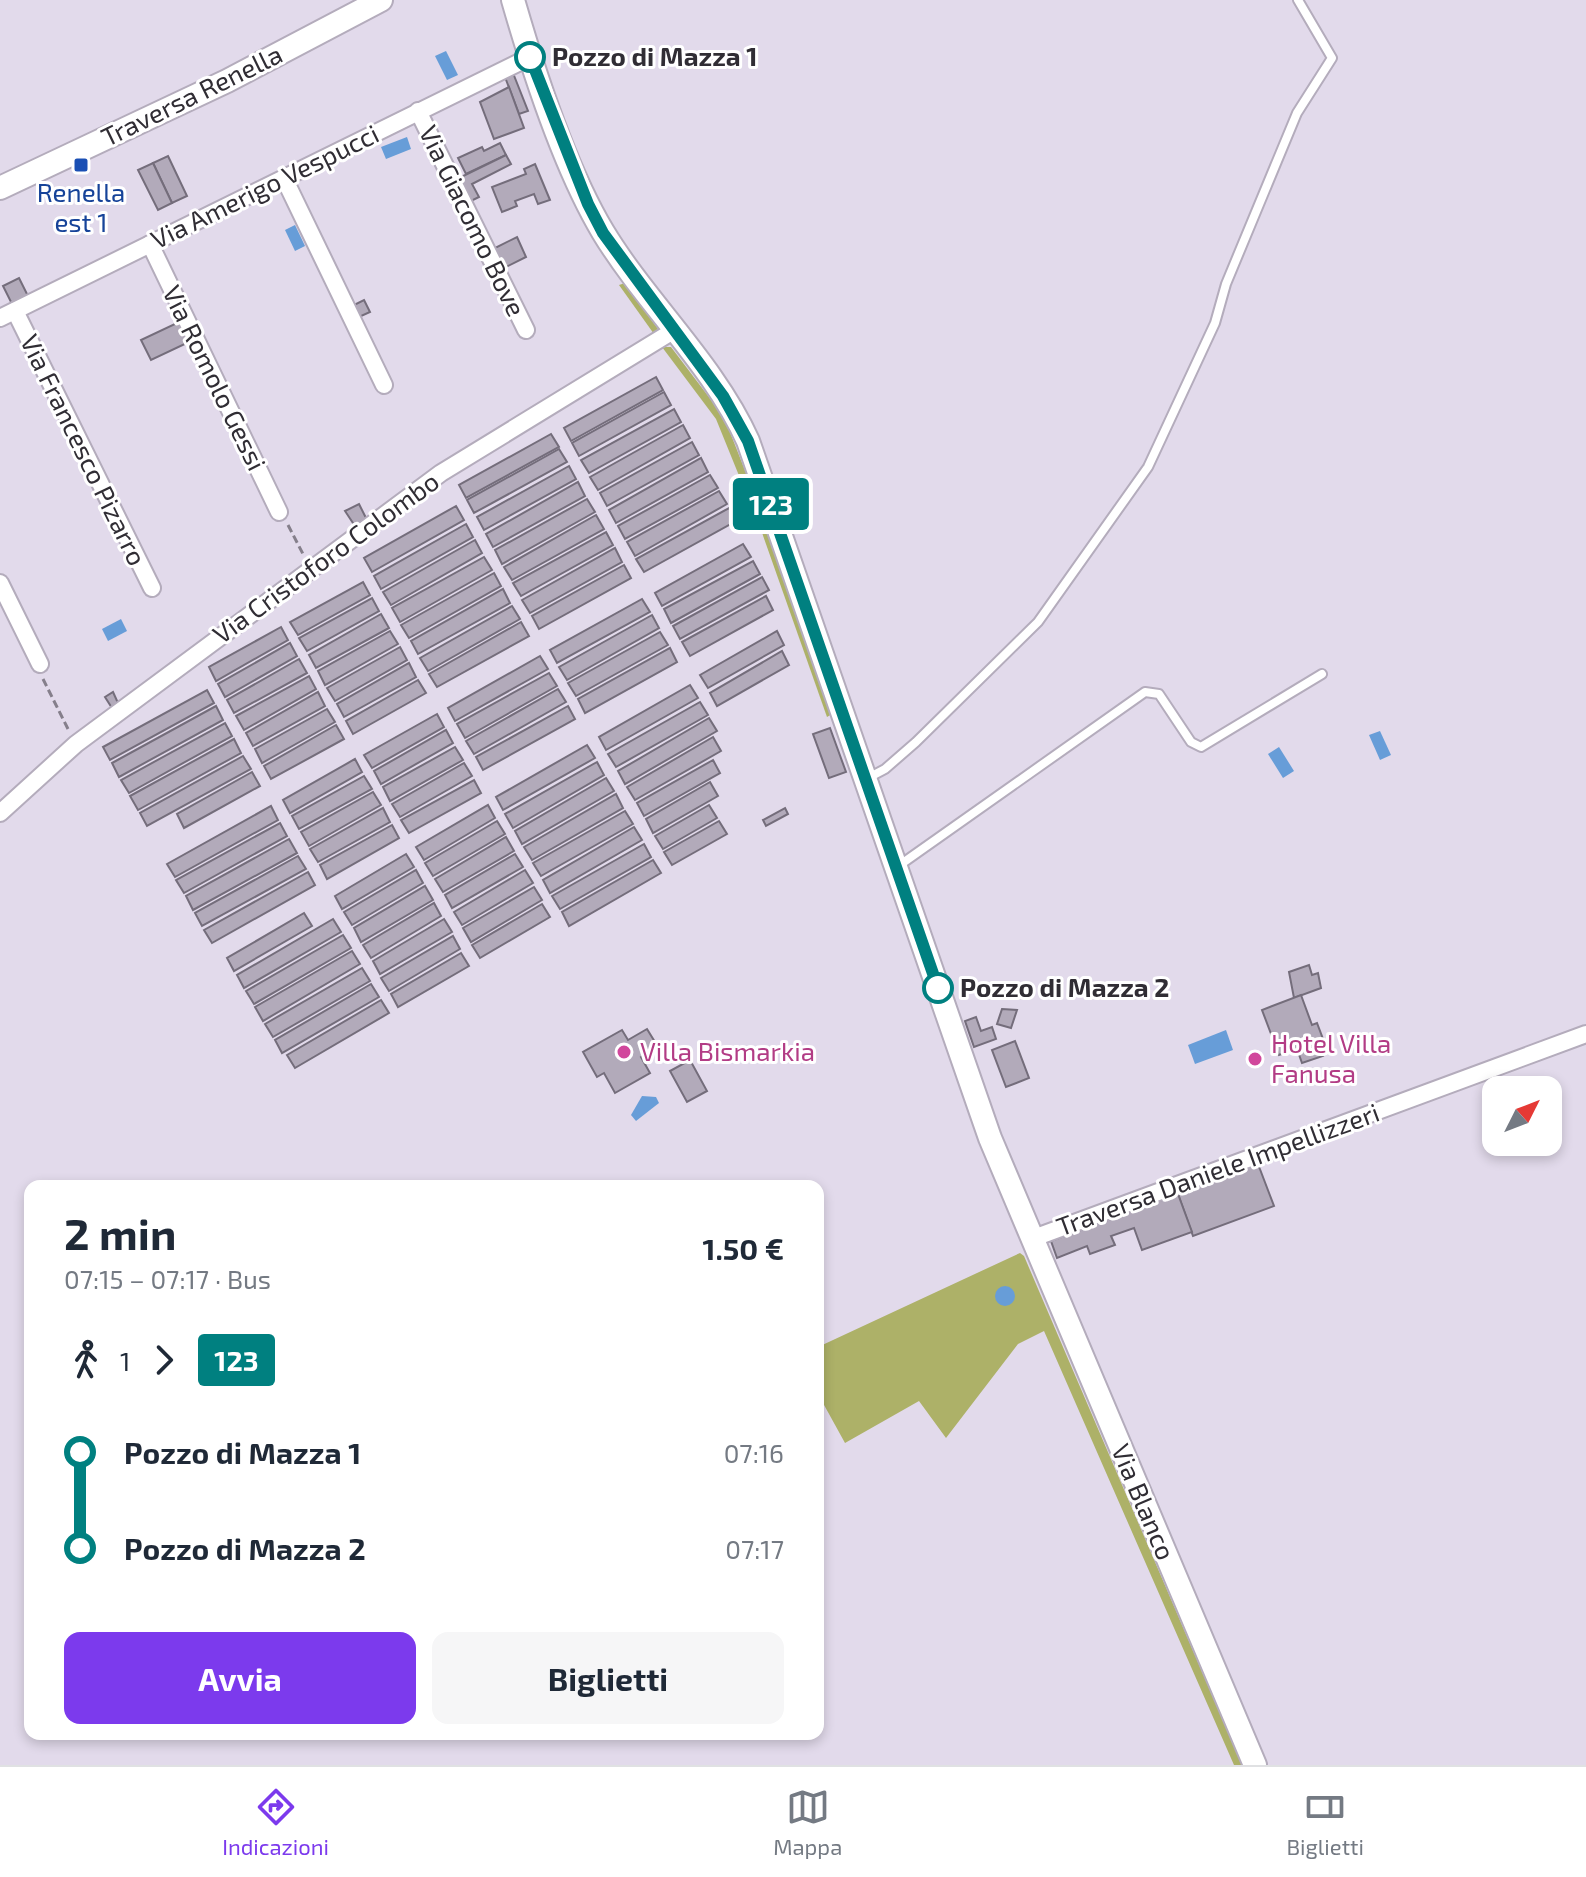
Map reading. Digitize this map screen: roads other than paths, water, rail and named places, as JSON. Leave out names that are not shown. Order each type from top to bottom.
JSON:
[{"type":"street","name":"Traversa Renella","points":[[0,188],[227,81],[381,0]]},
{"type":"street","name":"Via Blanco","points":[[513,0],[530,57],[588,204],[673,331],[723,396],[748,441],[990,1138],[1255,1765]]},
{"type":"street","name":"Via Amerigo Vespucci","points":[[8,315],[530,57]]},
{"type":"street","name":"Via Giacomo Bove","points":[[418,111],[526,330]]},
{"type":"street","points":[[284,178],[384,385]]},
{"type":"street","name":"Via Romolo Gessi","points":[[150,244],[279,512]]},
{"type":"street","name":"Via Francesco Pizarro","points":[[8,315],[152,588]]},
{"type":"street","name":"Via Cristoforo Colombo","points":[[0,813],[76,744],[462,459],[673,331]]},
{"type":"street","points":[[0,583],[40,664]]},
{"type":"street","name":"Traversa Daniele Impellizzeri","points":[[1031,1239],[1586,1034]]},
{"type":"lane","points":[[865,779],[885,769],[916,742],[1038,622],[1148,467],[1215,323],[1226,284],[1297,113],[1332,58],[1298,0]]},
{"type":"lane","points":[[896,868],[1145,692],[1159,694],[1191,742],[1201,747],[1322,674]]},
{"type":"water","points":[[446,51],[458,75],[447,80],[435,56]]},
{"type":"water","points":[[407,137],[411,149],[386,159],[381,147]]},
{"type":"water","points":[[295,225],[305,246],[295,251],[285,230]]},
{"type":"water","points":[[121,619],[127,631],[108,641],[102,629]]},
{"type":"water","points":[[1380,731],[1391,755],[1380,760],[1369,735]]},
{"type":"water","points":[[1279,747],[1294,771],[1283,778],[1268,754]]},
{"type":"water","points":[[1226,1030],[1233,1050],[1195,1064],[1188,1045]]},
{"type":"water","points":[[642,1096],[656,1097],[659,1103],[636,1121],[631,1115]]},
{"type":"water","points":[[1005,1286],[1012,1289],[1015,1296],[1012,1303],[1005,1306],[998,1303],[995,1296],[998,1289]]},
{"type":"place","name":"Pozzo di Mazza 1","points":[[530,57]]},
{"type":"place","name":"Renella est 1","points":[[81,165]]},
{"type":"place","name":"Pozzo di Mazza 2","points":[[938,988]]},
{"type":"place","name":"Villa Bismarkia","points":[[624,1052]]},
{"type":"place","name":"Hotel Villa Fanusa","points":[[1255,1059]]}]
